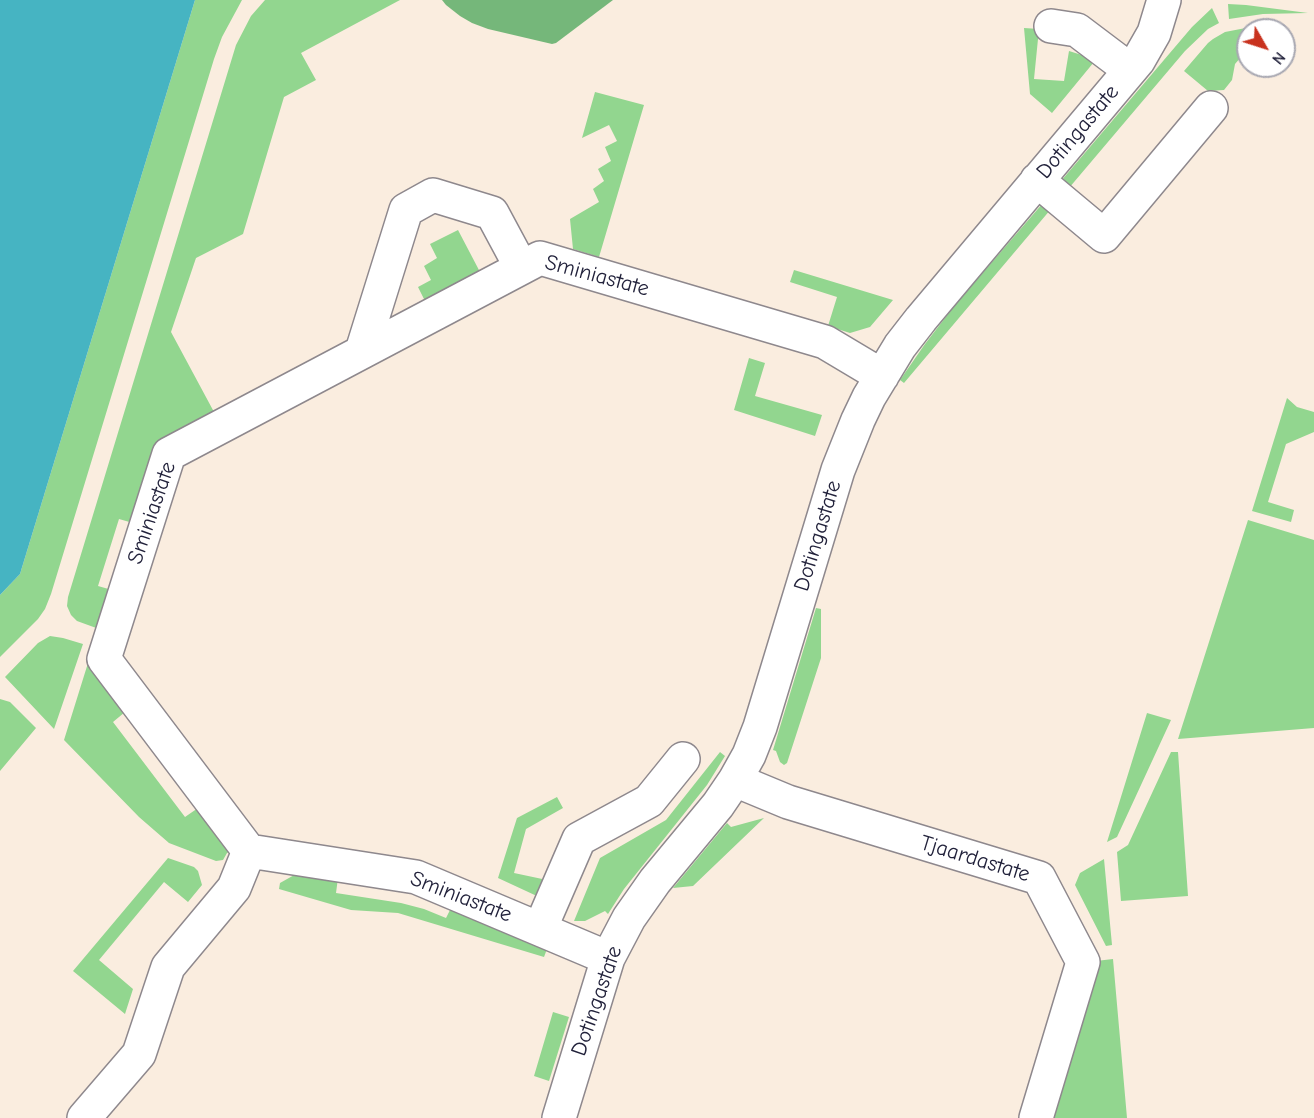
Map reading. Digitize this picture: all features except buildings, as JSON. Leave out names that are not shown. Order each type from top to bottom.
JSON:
[{"type":"street","name":"Dotingastate","points":[[559,1118],[608,958],[629,918],[655,881],[718,805],[749,754],[838,470],[869,397],[900,346],[921,319],[1138,61],[1154,33],[1164,0]]},
{"type":"street","points":[[1051,26],[1077,30],[1130,70]]},
{"type":"street","points":[[1037,180],[1104,236],[1211,108]]},
{"type":"street","points":[[363,351],[406,210],[433,195],[492,213],[521,267]]},
{"type":"street","name":"Sminiastate","points":[[608,958],[416,877],[249,851],[104,659],[169,454],[540,258],[825,342],[882,376]]},
{"type":"street","points":[[540,929],[579,839],[649,801],[683,759]]},
{"type":"street","name":"Tjaardastate","points":[[735,780],[788,802],[1039,878],[1083,962],[1036,1118]]},
{"type":"street","points":[[84,1118],[139,1054],[168,967],[234,888],[249,851]]},
{"type":"green space","points":[[195,0],[242,0],[222,37],[214,59],[51,594],[38,619],[0,657],[0,595],[20,574]]},
{"type":"green space","points":[[265,0],[400,0],[301,53],[316,80],[284,97],[243,234],[196,258],[171,332],[214,412],[133,523],[119,519],[98,586],[112,590],[99,629],[77,621],[71,615],[67,606],[68,597],[236,45],[251,16]]},
{"type":"green space","points":[[442,0],[613,0],[552,44],[472,23]]},
{"type":"green space","points":[[1228,4],[1308,13],[1263,14],[1229,19]]},
{"type":"green space","points":[[1212,8],[1219,23],[1208,29],[1185,51],[1069,188],[1061,181],[1192,27]]},
{"type":"green space","points":[[1024,28],[1039,29],[1034,79],[1064,81],[1069,51],[1085,56],[1094,62],[1052,113],[1030,94]]},
{"type":"green space","points":[[1236,30],[1236,63],[1232,80],[1224,90],[1208,91],[1184,71],[1208,43],[1225,32]]},
{"type":"green space","points":[[595,92],[644,105],[599,257],[573,249],[570,219],[599,202],[593,189],[604,181],[598,169],[611,161],[605,147],[617,141],[609,125],[582,138]]},
{"type":"green space","points":[[1043,203],[1051,209],[904,383],[900,380],[955,305]]},
{"type":"green space","points":[[458,230],[480,272],[425,301],[418,287],[431,280],[424,266],[437,258],[430,244]]},
{"type":"green space","points":[[794,270],[893,300],[870,327],[850,333],[828,326],[837,297],[790,282]]},
{"type":"green space","points":[[749,358],[765,363],[755,396],[822,415],[815,436],[734,410]]},
{"type":"green space","points":[[1287,398],[1297,407],[1314,412],[1314,432],[1286,444],[1268,502],[1294,510],[1291,522],[1252,511]]},
{"type":"green space","points":[[1248,520],[1314,540],[1314,728],[1178,739]]},
{"type":"green space","points":[[816,608],[821,609],[821,658],[787,763],[784,765],[780,762],[776,751],[773,750]]},
{"type":"green space","points":[[50,636],[83,644],[54,729],[5,677],[38,643]]},
{"type":"green space","points":[[88,663],[125,712],[113,722],[185,817],[198,808],[230,851],[223,860],[216,861],[169,843],[139,817],[64,740]]},
{"type":"green space","points":[[0,699],[10,702],[36,728],[0,771]]},
{"type":"green space","points":[[1147,713],[1171,720],[1117,837],[1107,842]]},
{"type":"green space","points":[[720,752],[725,756],[707,785],[624,889],[608,914],[605,911],[585,921],[574,921],[600,858],[666,820]]},
{"type":"green space","points":[[1171,752],[1178,752],[1188,896],[1121,901],[1117,852],[1128,845]]},
{"type":"green space","points":[[557,797],[563,808],[526,829],[514,873],[547,880],[539,897],[498,878],[517,818]]},
{"type":"green space","points":[[764,818],[693,886],[673,888],[727,823],[731,827]]},
{"type":"green space","points":[[168,858],[194,867],[198,871],[202,885],[188,902],[164,882],[99,960],[133,989],[125,1014],[73,971]]},
{"type":"green space","points":[[1104,859],[1112,945],[1106,946],[1075,885],[1080,873]]},
{"type":"green space","points":[[296,874],[338,878],[336,893],[401,903],[446,918],[452,906],[547,949],[544,957],[398,913],[351,910],[279,889],[280,883]]},
{"type":"green space","points":[[1113,959],[1127,1118],[1049,1118],[1096,961]]},
{"type":"green space","points":[[553,1012],[569,1017],[549,1081],[534,1076]]},
{"type":"water","points":[[0,0],[195,0],[20,574],[0,595]]}]
